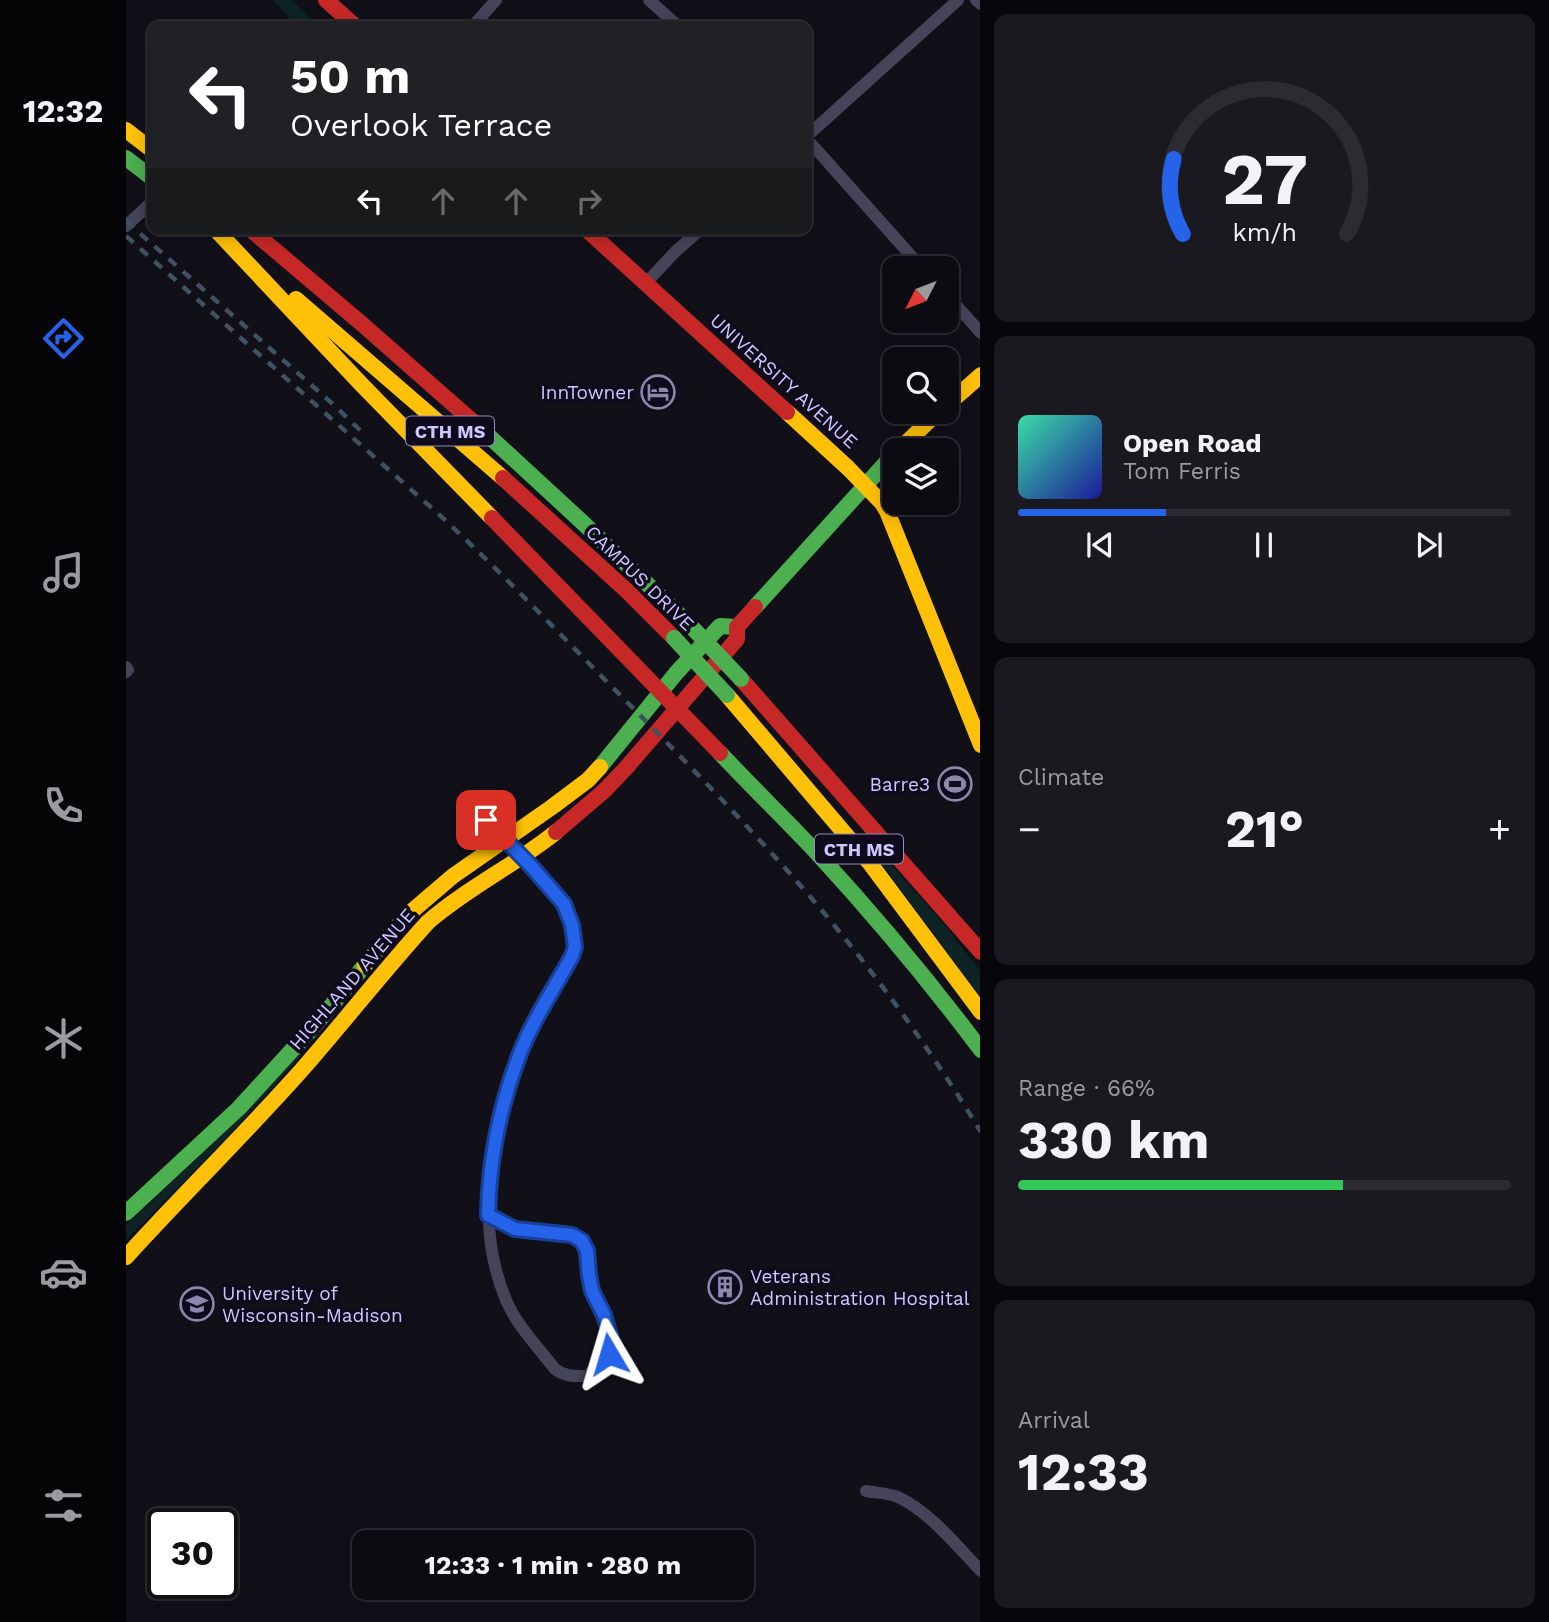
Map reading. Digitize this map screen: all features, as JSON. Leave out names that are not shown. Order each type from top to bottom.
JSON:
[{"type":"main road","points":[[326,0],[346,21]]},
{"type":"main road","points":[[126,130],[147,146]]},
{"type":"main road","points":[[126,158],[147,173]]},
{"type":"main road","points":[[221,235],[361,384],[740,772],[866,906],[929,981],[980,1050]]},
{"type":"main road","name":"CAMPUS DRIVE","points":[[222,235],[484,460],[627,591],[674,638],[727,695],[869,862],[980,1012]]},
{"type":"main road","name":"CAMPUS DRIVE","points":[[257,235],[550,490],[687,622],[741,679],[980,952]]},
{"type":"main road","name":"UNIVERSITY AVENUE","points":[[593,235],[848,468],[882,503],[980,745]]},
{"type":"main road","points":[[959,394],[980,375]]},
{"type":"main road","points":[[911,438],[926,424]]},
{"type":"main road","name":"HIGHLAND AVENUE","points":[[126,1258],[306,1065],[428,922],[445,907],[564,825],[626,768],[737,639],[737,627],[882,467]]},
{"type":"main road","name":"HIGHLAND AVENUE","points":[[126,1213],[248,1098],[316,1024],[405,917],[442,884],[587,780],[660,691],[720,626],[737,627]]},
{"type":"street","points":[[477,21],[496,0]]},
{"type":"street","points":[[649,0],[672,21]]},
{"type":"street","points":[[812,133],[958,0]]},
{"type":"street","points":[[976,0],[980,4]]},
{"type":"street","points":[[812,144],[911,256]]},
{"type":"street","points":[[126,226],[147,207]]},
{"type":"street","points":[[646,283],[694,235]]},
{"type":"street","points":[[959,309],[980,333]]},
{"type":"street","points":[[486,820],[564,904],[572,925],[575,947],[531,1030],[506,1096],[488,1189],[488,1215],[491,1254],[506,1301],[520,1326],[560,1373],[572,1377],[587,1376],[609,1354],[612,1342],[604,1315],[592,1291],[587,1251],[582,1241],[572,1235],[515,1229],[488,1215]]},
{"type":"street","points":[[866,1491],[897,1496],[920,1511],[950,1538],[980,1571]]},
{"type":"green space","points":[[273,0],[291,0],[314,21],[292,21]]},
{"type":"green space","points":[[863,833],[943,923],[980,970],[980,996],[861,836]]},
{"type":"green space","points":[[300,1053],[302,1055],[231,1134],[126,1240],[126,1225],[234,1124]]},
{"type":"railway","points":[[126,221],[363,433]]},
{"type":"railway","points":[[126,236],[459,533],[721,799],[803,889],[858,955],[910,1024],[980,1130]]},
{"type":"traffic: fast","points":[[126,158],[147,174]]},
{"type":"traffic: fast","points":[[479,427],[687,622]]},
{"type":"traffic: fast","points":[[755,607],[882,467]]},
{"type":"traffic: fast","points":[[687,622],[741,679]]},
{"type":"traffic: fast","points":[[600,767],[677,672],[720,626],[737,627]]},
{"type":"traffic: fast","points":[[674,638],[727,695]]},
{"type":"traffic: fast","points":[[720,753],[860,901],[980,1049]]},
{"type":"traffic: fast","points":[[126,1213],[239,1108],[316,1024],[365,965]]},
{"type":"traffic: slow","points":[[126,130],[147,146]]},
{"type":"traffic: slow","points":[[221,235],[492,518]]},
{"type":"traffic: slow","points":[[296,299],[503,478]]},
{"type":"traffic: slow","points":[[959,394],[980,376]]},
{"type":"traffic: slow","points":[[787,412],[848,468],[887,511],[980,743]]},
{"type":"traffic: slow","points":[[911,438],[926,424]]},
{"type":"traffic: slow","points":[[727,695],[869,862],[980,1011]]},
{"type":"traffic: slow","points":[[365,965],[405,917],[453,876],[552,807],[588,780],[600,767]]},
{"type":"traffic: slow","points":[[126,1257],[284,1090],[428,922],[556,832]]},
{"type":"traffic: jam","points":[[326,0],[349,21]]},
{"type":"traffic: jam","points":[[257,235],[479,427]]},
{"type":"traffic: jam","points":[[593,235],[787,412]]},
{"type":"traffic: jam","points":[[503,478],[627,591],[674,638]]},
{"type":"traffic: jam","points":[[492,518],[720,753]]},
{"type":"traffic: jam","points":[[556,832],[604,791],[626,768],[737,639],[737,627],[755,607]]},
{"type":"traffic: jam","points":[[741,679],[980,951]]},
{"type":"place","name":"InnTowner","points":[[658,392]]},
{"type":"place","name":"Barre3","points":[[955,784]]},
{"type":"place","name":"Veterans Administration Hospital","points":[[725,1287]]},
{"type":"place","name":"University of Wisconsin-Madison","points":[[197,1304]]},
{"type":"route","points":[[486,820],[564,904],[572,925],[575,947],[531,1030],[506,1096],[492,1160],[488,1215],[515,1229],[572,1235],[582,1241],[587,1251],[592,1291],[604,1315],[612,1342],[609,1354]]}]
